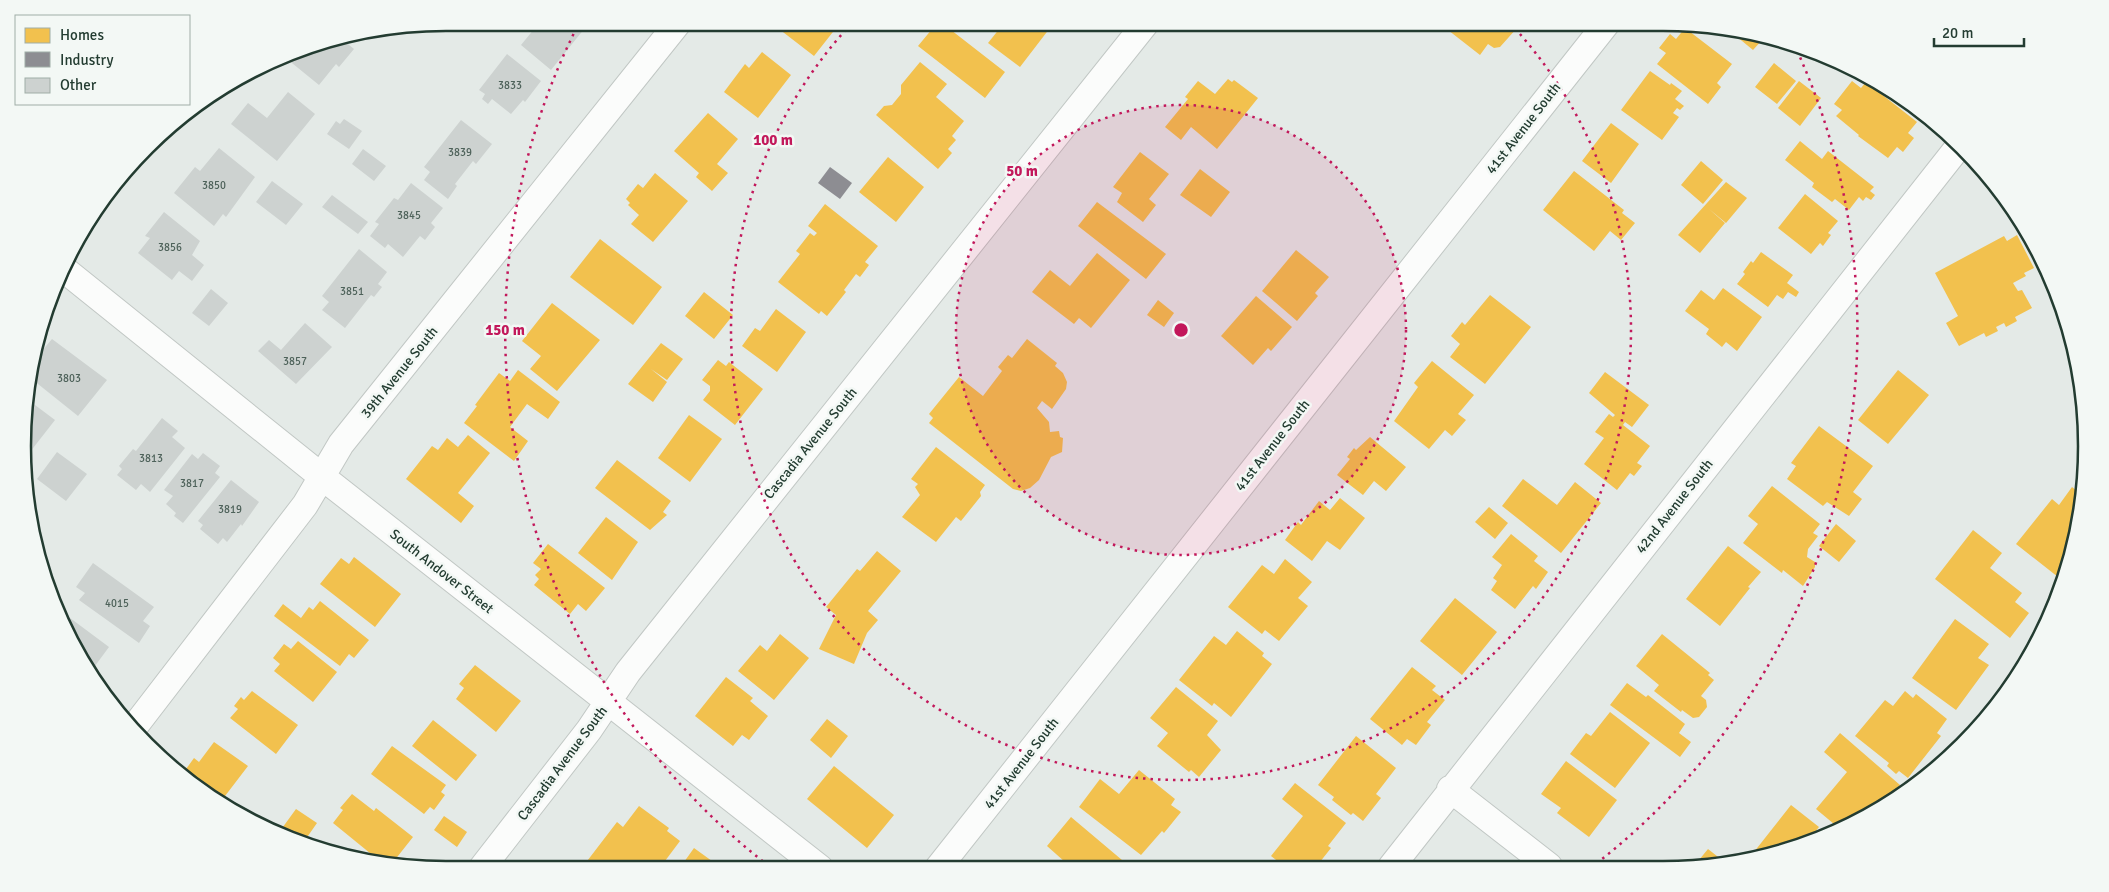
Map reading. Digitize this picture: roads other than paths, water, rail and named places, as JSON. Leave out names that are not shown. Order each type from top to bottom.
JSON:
[{"type":"street","name":"39th Avenue South","points":[[138,723],[305,505],[341,444],[671,31]]},
{"type":"street","name":"Cascadia Avenue South","points":[[488,861],[640,657],[1139,31]]},
{"type":"street","name":"41st Avenue South","points":[[944,861],[1599,31]]},
{"type":"street","name":"42nd Avenue South","points":[[1396,861],[1450,789],[1955,152]]},
{"type":"street","name":"South Andover Street","points":[[69,274],[321,476],[811,861]]},
{"type":"street","points":[[1450,789],[1543,861]]}]
